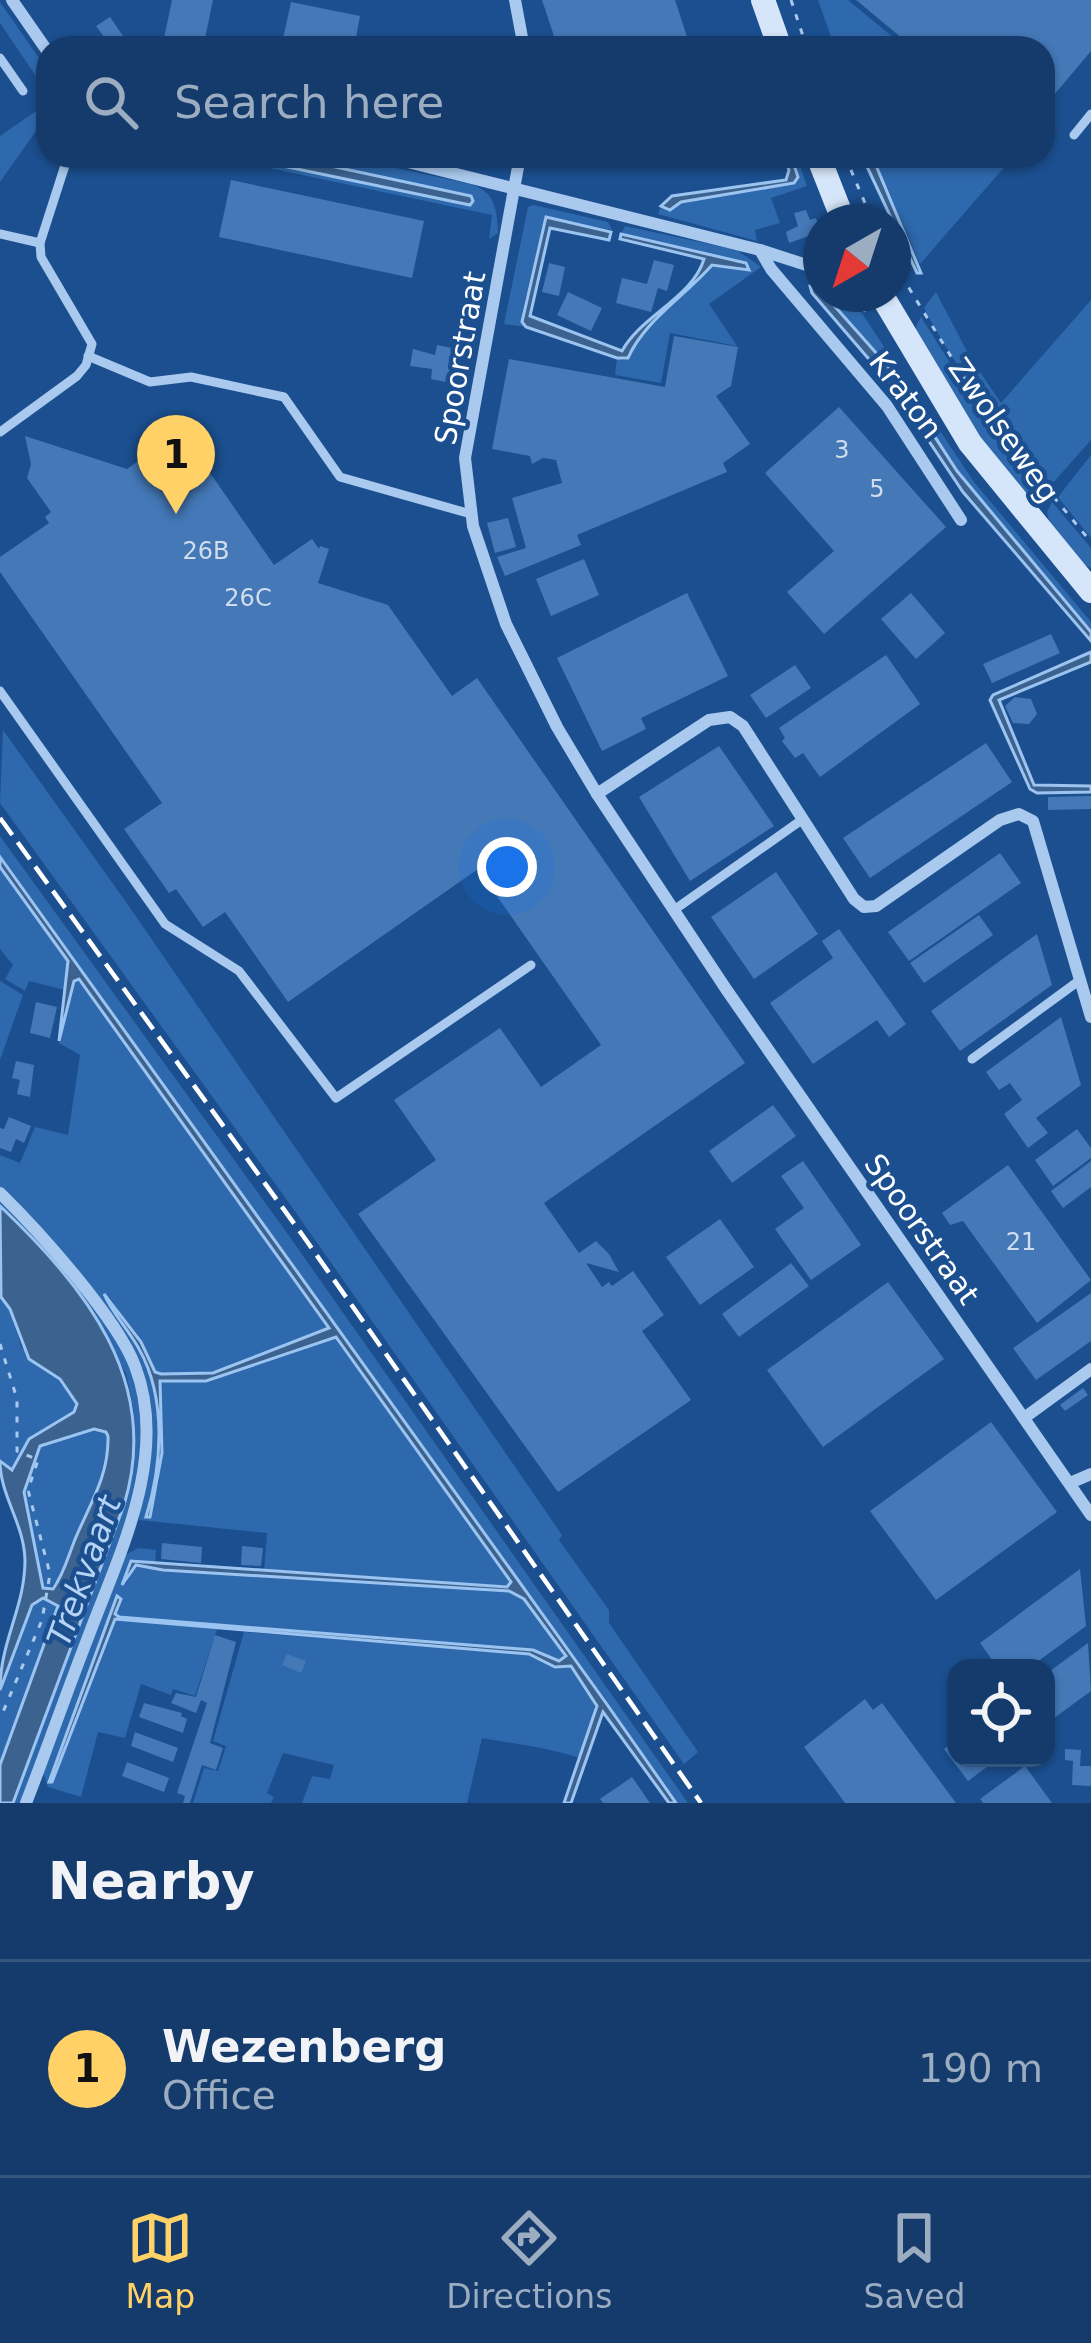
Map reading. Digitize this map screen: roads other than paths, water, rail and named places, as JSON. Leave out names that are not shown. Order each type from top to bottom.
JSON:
[{"type":"main road","points":[[763,0],[776,36]]},
{"type":"main road","points":[[823,168],[837,204]]},
{"type":"main road","name":"Zwolseweg","points":[[891,312],[970,443],[1091,591]]},
{"type":"street","points":[[12,0],[37,36]]},
{"type":"street","points":[[515,0],[522,36]]},
{"type":"street","points":[[442,168],[803,264]]},
{"type":"street","name":"Spoorstraat","points":[[519,168],[465,458],[472,514],[506,624],[557,727],[597,794],[1091,1515]]},
{"type":"street","name":"Kraton","points":[[760,250],[898,422],[961,520]]},
{"type":"street","points":[[597,794],[723,715],[742,726],[854,899],[864,907],[876,906],[1000,820],[1019,814],[1033,821],[1091,1017]]},
{"type":"street","points":[[0,1193],[45,1241],[121,1339],[134,1362],[144,1404],[145,1450],[134,1510],[26,1803]]},
{"type":"street","points":[[1024,1418],[1091,1369]]},
{"type":"street","points":[[1070,1483],[1091,1474]]},
{"type":"lane","points":[[0,58],[23,91]]},
{"type":"lane","points":[[1074,135],[1091,114]]},
{"type":"lane","points":[[0,432],[77,376],[88,356],[90,334],[41,257],[40,243],[64,168]]},
{"type":"lane","points":[[0,234],[40,243]]},
{"type":"lane","points":[[88,356],[150,382],[191,377],[284,397],[340,477],[472,514]]},
{"type":"lane","points":[[0,692],[166,924],[239,971],[336,1098],[531,965]]},
{"type":"lane","points":[[674,910],[802,819]]},
{"type":"lane","points":[[972,1059],[1080,980]]},
{"type":"lane","points":[[31,1788],[47,1792]]},
{"type":"water","points":[[293,168],[340,168],[471,196],[470,205]]},
{"type":"water","points":[[795,168],[794,183],[681,202],[670,210],[661,206],[672,196],[786,180]]},
{"type":"water","points":[[868,168],[877,168],[892,204],[885,204]]},
{"type":"water","points":[[546,217],[611,232],[609,240],[550,228],[530,316],[622,351],[689,284],[704,259],[620,239],[621,234],[746,263],[749,270],[712,265],[654,320],[628,358],[617,358],[522,322]]},
{"type":"water","points":[[828,312],[840,312],[893,372],[957,471],[1091,632],[1091,641],[963,492],[892,386]]},
{"type":"water","points":[[1091,652],[1091,662],[999,700],[1034,785],[1091,786],[1091,792],[1037,793],[1030,789],[990,700]]},
{"type":"water","points":[[0,857],[676,1803],[669,1803],[603,1712],[571,1803],[564,1803],[597,1706],[571,1666],[555,1667],[529,1654],[115,1619],[49,1782],[117,1596],[121,1599],[115,1614],[119,1617],[533,1650],[559,1661],[566,1656],[524,1599],[509,1591],[136,1565],[122,1585],[131,1561],[507,1587],[511,1582],[336,1337],[206,1381],[160,1381],[162,1453],[150,1517],[146,1517],[156,1476],[158,1410],[148,1368],[104,1294],[141,1342],[155,1372],[161,1374],[213,1373],[329,1328],[79,979],[74,981],[59,1041],[68,961],[0,867]]},
{"type":"water","name":"Trekvaart","points":[[0,1206],[61,1269],[87,1304],[124,1377],[133,1417],[133,1460],[124,1505],[13,1803],[0,1803],[0,1765],[58,1606],[43,1598],[32,1605],[0,1690],[25,1560],[0,1461],[12,1470],[29,1439],[74,1412],[77,1404],[60,1379],[29,1359],[1,1297]],"holes":[[[94,1429],[106,1432],[108,1450],[98,1488],[57,1583],[53,1589],[43,1588],[24,1492],[40,1446]]]},
{"type":"railway","points":[[0,818],[306,1240],[701,1803]]},
{"type":"place","name":"Wezenberg","points":[[176,514]]}]
